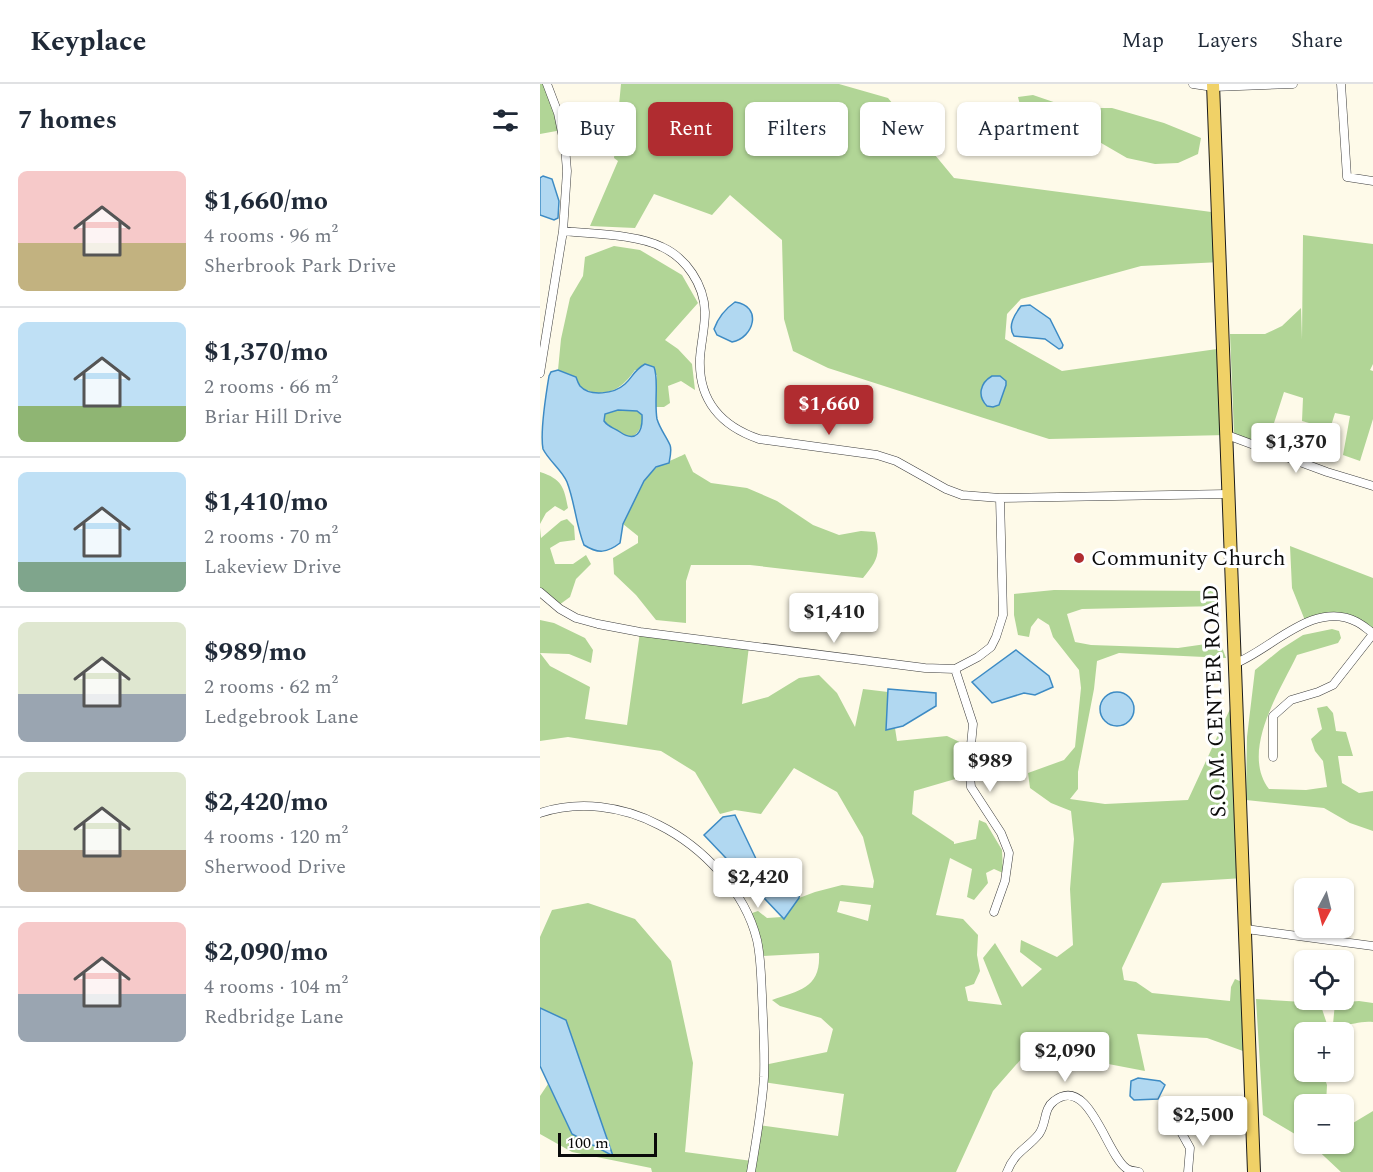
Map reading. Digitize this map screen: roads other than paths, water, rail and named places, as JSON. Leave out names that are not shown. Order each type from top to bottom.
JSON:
[{"type":"main road","name":"S.O.M. CENTER ROAD","points":[[1213,85],[1254,1172]]},
{"type":"street","points":[[540,372],[562,231],[567,171],[558,113],[547,84]]},
{"type":"street","points":[[1193,84],[1293,84]]},
{"type":"street","points":[[1341,84],[1347,177],[1373,181]]},
{"type":"street","points":[[562,231],[643,240],[662,246],[681,259],[694,276],[702,292],[705,311],[700,371],[704,390],[712,407],[725,422],[743,434],[759,439],[877,455],[896,461],[946,489],[962,495],[1000,498],[1227,494]]},
{"type":"street","points":[[1227,435],[1327,472],[1373,486]]},
{"type":"street","points":[[540,592],[560,609],[576,618],[640,632],[925,668],[955,669],[991,647],[1003,615],[1000,498]]},
{"type":"street","points":[[1234,664],[1246,660],[1315,619],[1341,618],[1356,621],[1373,634],[1333,685],[1292,700],[1273,716],[1273,757]]},
{"type":"street","points":[[955,669],[973,724],[969,766],[971,787],[1001,833],[1009,853],[1005,881],[994,912]]},
{"type":"street","points":[[540,813],[570,806],[593,806],[628,813],[652,821],[674,832],[698,850],[721,873],[737,895],[757,940],[763,1015],[764,1078],[751,1172]]},
{"type":"street","points":[[1246,929],[1373,946]]},
{"type":"street","points":[[1007,1172],[1011,1161],[1043,1128],[1048,1108],[1055,1100],[1064,1096],[1081,1099],[1089,1107],[1125,1171],[1139,1172]]},
{"type":"street","points":[[1180,1130],[1190,1148],[1188,1172]]},
{"type":"water","points":[[543,176],[552,179],[559,201],[558,218],[554,220],[540,215],[540,178]]},
{"type":"water","points":[[735,302],[749,309],[752,322],[746,335],[732,342],[717,335],[714,329],[722,314]]},
{"type":"water","points":[[1030,305],[1050,319],[1063,345],[1062,348],[1059,349],[1045,339],[1014,336],[1011,328],[1014,316],[1021,306]]},
{"type":"water","points":[[645,364],[654,367],[657,419],[671,447],[669,463],[656,467],[644,481],[623,524],[620,543],[611,549],[598,551],[584,545],[567,482],[543,449],[543,424],[549,376],[551,372],[558,370],[576,377],[584,389],[602,393],[620,387]],"holes":[[[618,410],[637,411],[642,415],[642,421],[640,431],[634,436],[626,435],[604,421],[605,414]]]},
{"type":"water","points":[[992,376],[1000,376],[1006,381],[999,405],[993,407],[987,406],[981,394],[985,382]]},
{"type":"water","points":[[1016,650],[1049,676],[1053,687],[1035,695],[1024,693],[992,703],[972,682]]},
{"type":"water","points":[[888,689],[936,693],[936,706],[903,726],[886,730]]},
{"type":"water","points":[[1117,692],[1129,697],[1134,709],[1129,721],[1117,726],[1105,721],[1100,709],[1105,697]]},
{"type":"water","points":[[735,815],[758,863],[800,879],[799,898],[784,919],[704,835],[723,817]]},
{"type":"water","points":[[540,1008],[566,1020],[613,1156],[572,1134],[540,1066]]},
{"type":"water","points":[[1138,1078],[1160,1081],[1165,1085],[1158,1099],[1134,1100],[1130,1096],[1131,1081]]},
{"type":"place","name":"Community Church","points":[[1079,558]]}]
